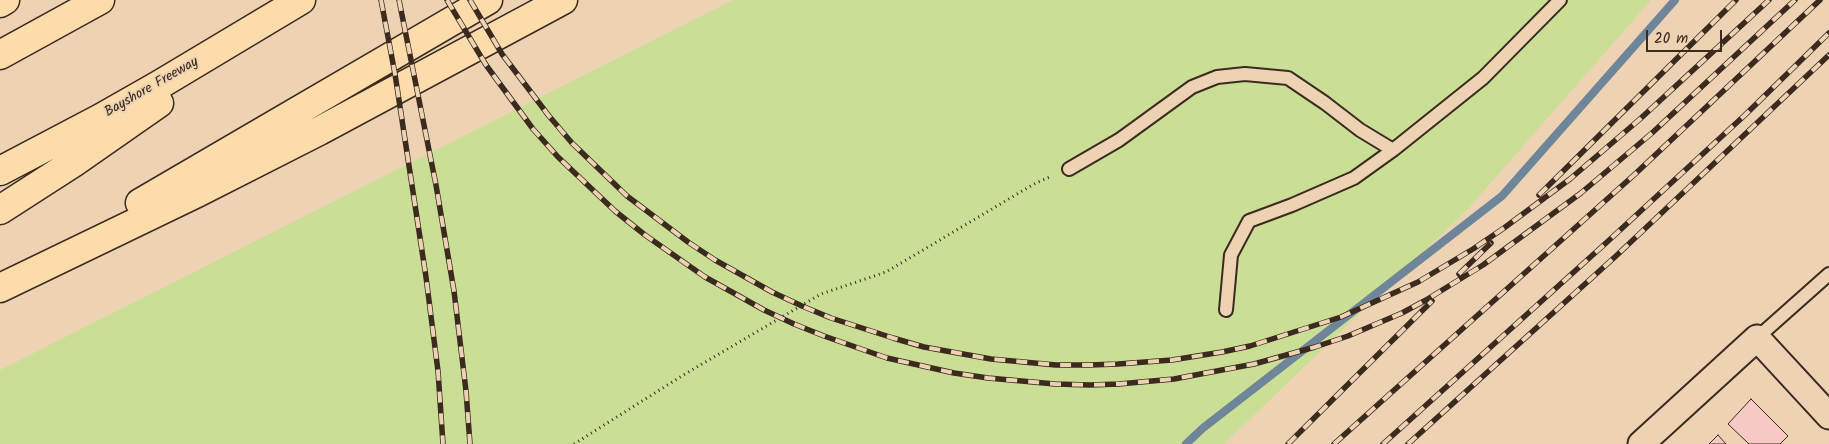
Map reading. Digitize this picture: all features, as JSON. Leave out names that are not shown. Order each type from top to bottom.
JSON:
[{"type":"highway","points":[[0,3],[5,0]]},
{"type":"highway","points":[[0,55],[100,0]]},
{"type":"highway","name":"Bayshore Freeway","points":[[0,170],[102,118],[301,0]]},
{"type":"highway","points":[[0,283],[488,0]]},
{"type":"highway","points":[[0,288],[320,131],[564,0]]},
{"type":"highway","points":[[0,210],[73,163],[159,103],[254,29]]},
{"type":"street","points":[[1642,444],[1757,338],[1829,416]]},
{"type":"lane","points":[[1226,310],[1231,255],[1249,221],[1354,178],[1393,150],[1483,78],[1560,0]]},
{"type":"lane","points":[[1069,169],[1119,140],[1192,87],[1217,77],[1245,74],[1288,78],[1326,103],[1360,130],[1393,150]]},
{"type":"lane","points":[[1757,338],[1829,274]]},
{"type":"path","points":[[574,444],[685,374],[821,294],[886,272],[1034,184],[1069,169]]},
{"type":"green space","points":[[733,0],[1651,0],[1467,210],[1224,444],[0,444],[0,370]]},
{"type":"building","points":[[1751,399],[1788,436],[1780,444],[1749,444],[1728,424]]},
{"type":"building","points":[[1718,435],[1726,444],[1709,444]]},
{"type":"waterway","points":[[1186,444],[1203,428],[1502,196],[1675,0]]},
{"type":"railway","points":[[381,0],[395,74],[426,277],[438,371],[443,444]]},
{"type":"railway","points":[[399,0],[436,185],[454,291],[466,391],[470,444]]},
{"type":"railway","points":[[447,0],[486,65],[533,129],[558,157],[615,211],[645,235],[705,277],[764,310],[794,324],[887,358],[954,373],[988,378],[1090,385],[1174,379],[1254,364],[1348,336],[1402,313],[1426,300],[1483,265],[1581,193],[1652,133],[1795,0]]},
{"type":"railway","points":[[470,0],[502,54],[572,143],[627,196],[715,260],[772,292],[802,306],[831,318],[893,338],[924,347],[991,359],[1056,365],[1118,364],[1172,360],[1250,346],[1341,317],[1418,282],[1504,228],[1570,179],[1640,119],[1769,0]]},
{"type":"railway","points":[[1539,195],[1736,0]]},
{"type":"railway","points":[[1334,444],[1634,175],[1820,0]]},
{"type":"railway","points":[[1383,444],[1745,115],[1829,33]]},
{"type":"railway","points":[[1408,444],[1616,256],[1829,55]]},
{"type":"railway","points":[[1459,274],[1491,243]]},
{"type":"railway","points":[[1288,444],[1432,301]]}]
